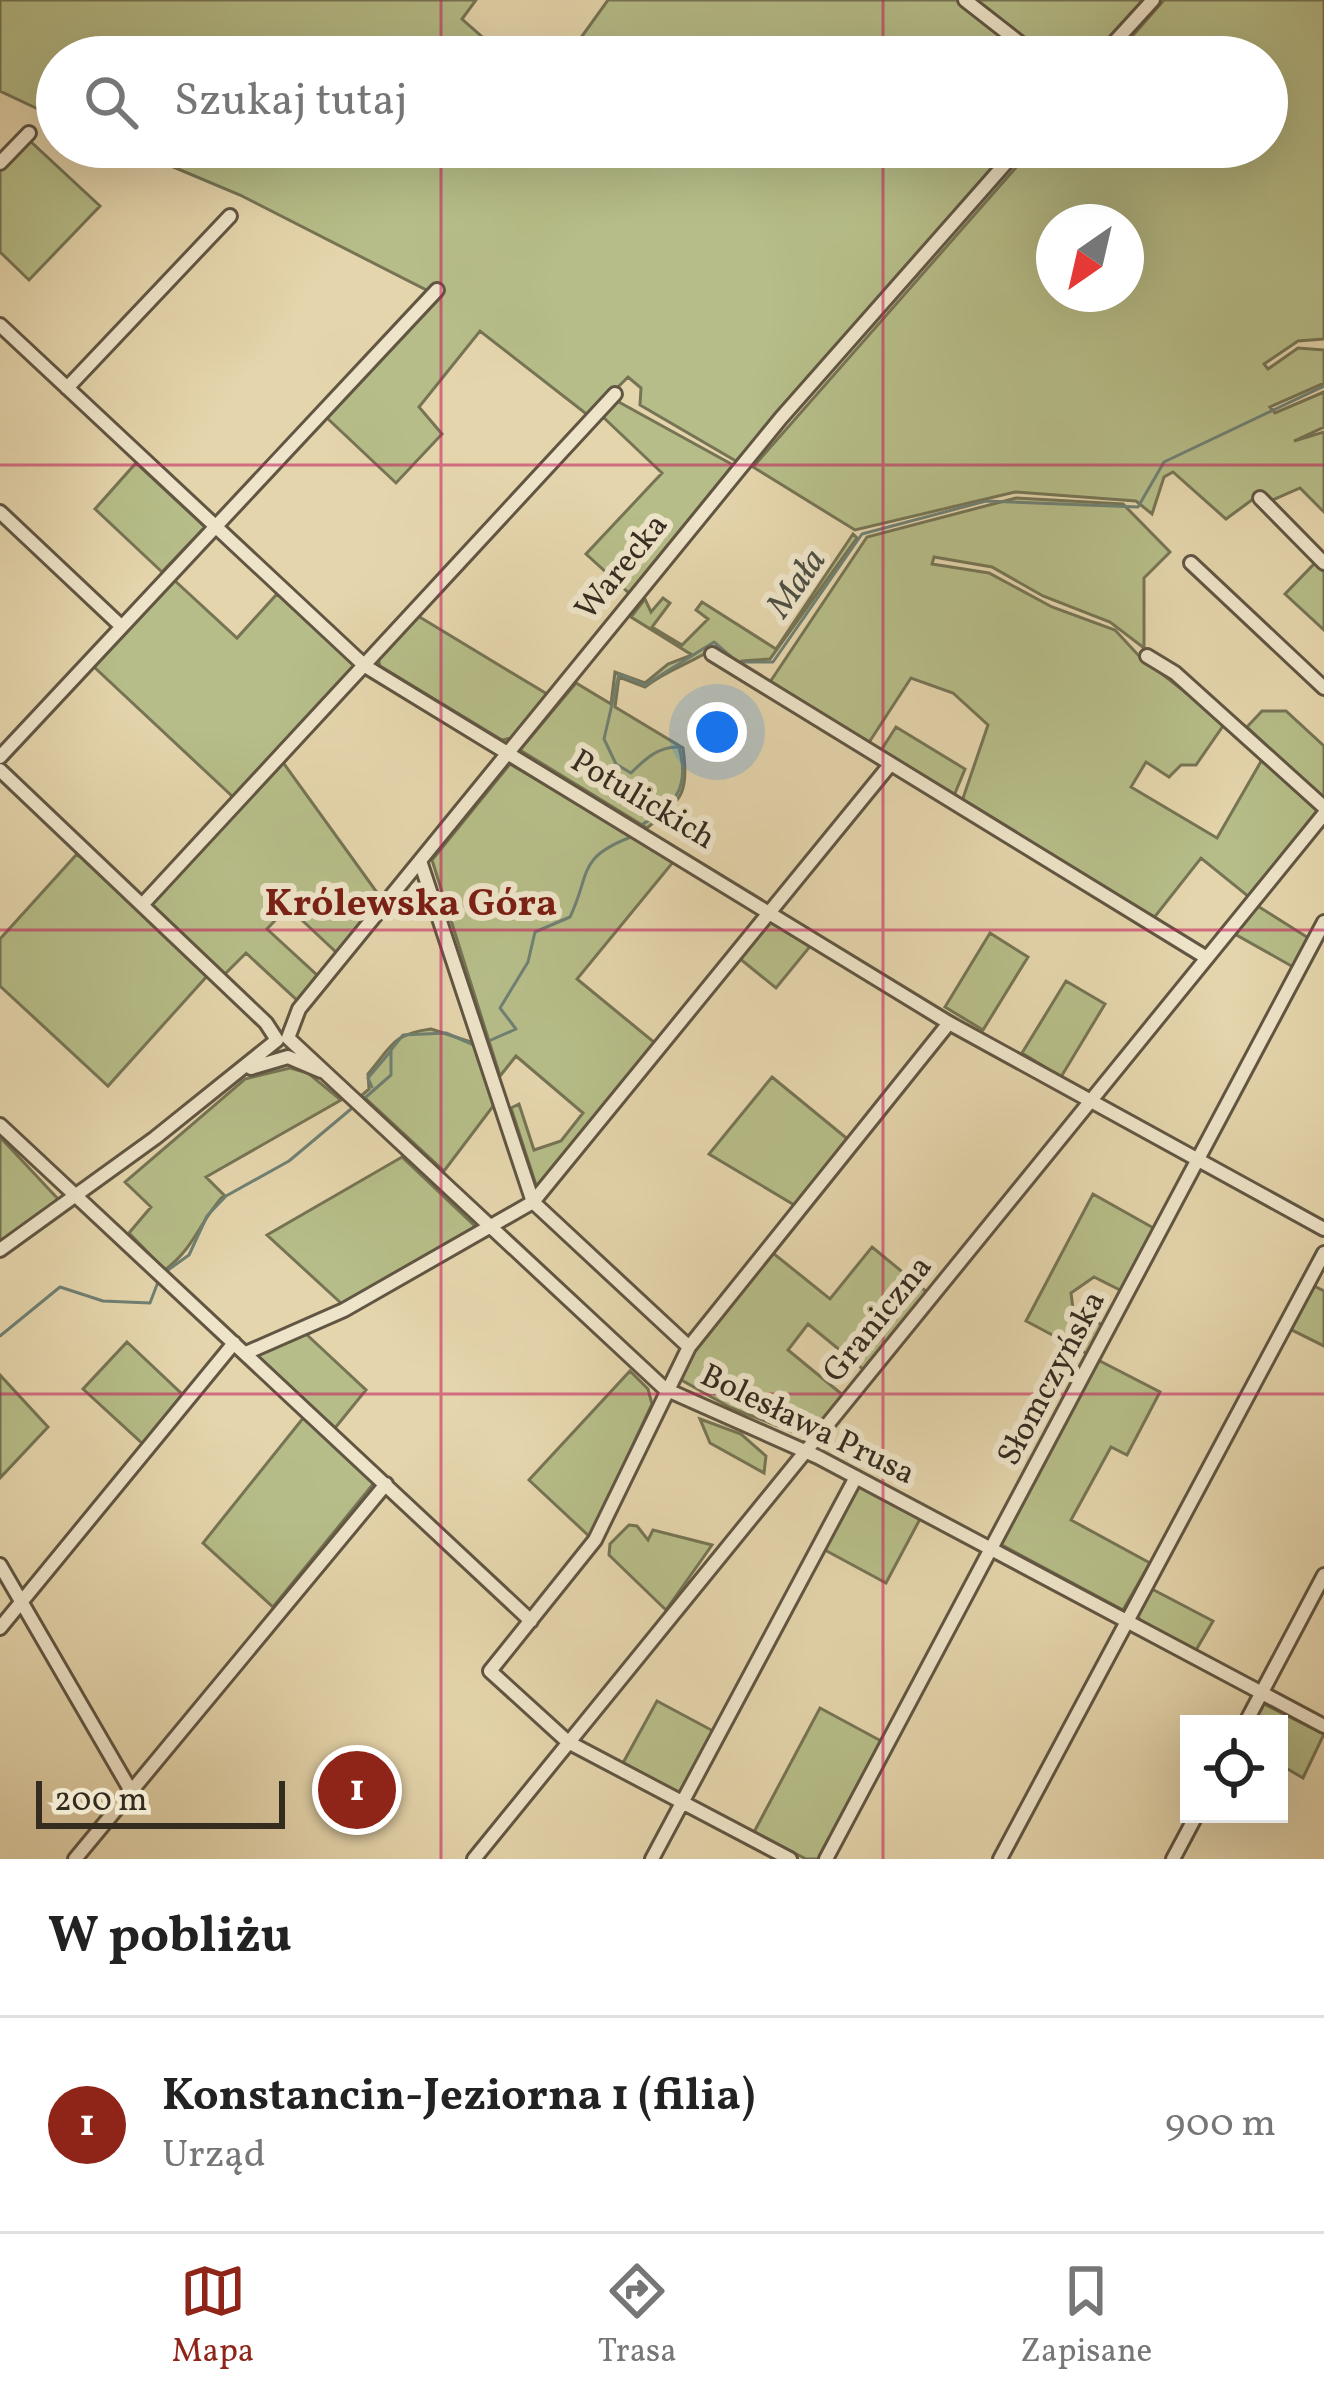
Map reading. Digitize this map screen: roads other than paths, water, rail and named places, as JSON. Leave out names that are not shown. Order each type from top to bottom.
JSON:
[{"type":"street","points":[[965,0],[1010,36]]},
{"type":"street","points":[[1120,36],[1153,0]]},
{"type":"street","points":[[0,164],[29,133]]},
{"type":"street","name":"Warecka","points":[[283,1047],[299,1009],[781,418],[1001,168]]},
{"type":"street","points":[[67,388],[230,216]]},
{"type":"street","points":[[0,757],[437,290]]},
{"type":"street","name":"Potulickich","points":[[0,326],[365,666],[949,1023],[1324,1229]]},
{"type":"street","points":[[142,905],[615,394]]},
{"type":"street","points":[[1260,498],[1324,563]]},
{"type":"street","points":[[0,512],[121,626]]},
{"type":"street","points":[[1191,563],[1324,688]]},
{"type":"street","points":[[712,654],[1207,958]]},
{"type":"street","points":[[1147,656],[1175,674],[1324,810]]},
{"type":"street","points":[[246,1353],[344,1310],[533,1202],[889,766]]},
{"type":"street","name":"Bolesława Prusa","points":[[0,770],[283,1047],[334,1080],[665,1389],[806,1451],[1324,1726]]},
{"type":"street","name":"Graniczna","points":[[474,1859],[1324,810]]},
{"type":"street","points":[[420,861],[533,1202],[689,1347]]},
{"type":"street","name":"Słomczyńska","points":[[826,1859],[1324,922]]},
{"type":"street","points":[[790,1859],[568,1742],[490,1671],[595,1540],[689,1347],[949,1023]]},
{"type":"street","points":[[0,1250],[234,1076],[283,1047]]},
{"type":"street","points":[[0,1125],[531,1621]]},
{"type":"street","points":[[1000,1859],[1324,1252]]},
{"type":"street","points":[[0,1628],[234,1343]]},
{"type":"street","points":[[652,1859],[856,1477]]},
{"type":"street","points":[[75,1859],[386,1484]]},
{"type":"street","points":[[0,1565],[131,1791]]},
{"type":"street","points":[[1250,1715],[1324,1575]]},
{"type":"street","points":[[1173,1859],[1192,1823]]},
{"type":"waterway","name":"Mała","points":[[643,824],[678,793],[682,761],[679,747],[672,747],[653,754],[631,773],[616,764],[604,739],[619,674],[645,685],[714,642],[737,662],[773,662],[862,534],[986,501],[1138,507],[1164,462],[1324,386]]},
{"type":"waterway","name":"Mała","points":[[491,1040],[516,1029],[500,1008],[528,962],[535,932],[570,917],[593,860],[631,837]]},
{"type":"waterway","name":"Mała","points":[[366,1097],[391,1075],[391,1050],[403,1035],[446,1033],[474,1045]]},
{"type":"waterway","name":"Mała","points":[[372,1087],[368,1078],[390,1052]]},
{"type":"waterway","name":"Mała","points":[[168,1270],[189,1255],[207,1216],[226,1196],[289,1161],[351,1109]]},
{"type":"waterway","name":"Mała","points":[[0,1336],[60,1287],[103,1301],[150,1303],[158,1282]]},
{"type":"place","name":"Konstancin-Jeziorna 1 (filia)","points":[[357,1790]]},
{"type":"district","name":"Królewska Góra","points":[[411,905]]}]
